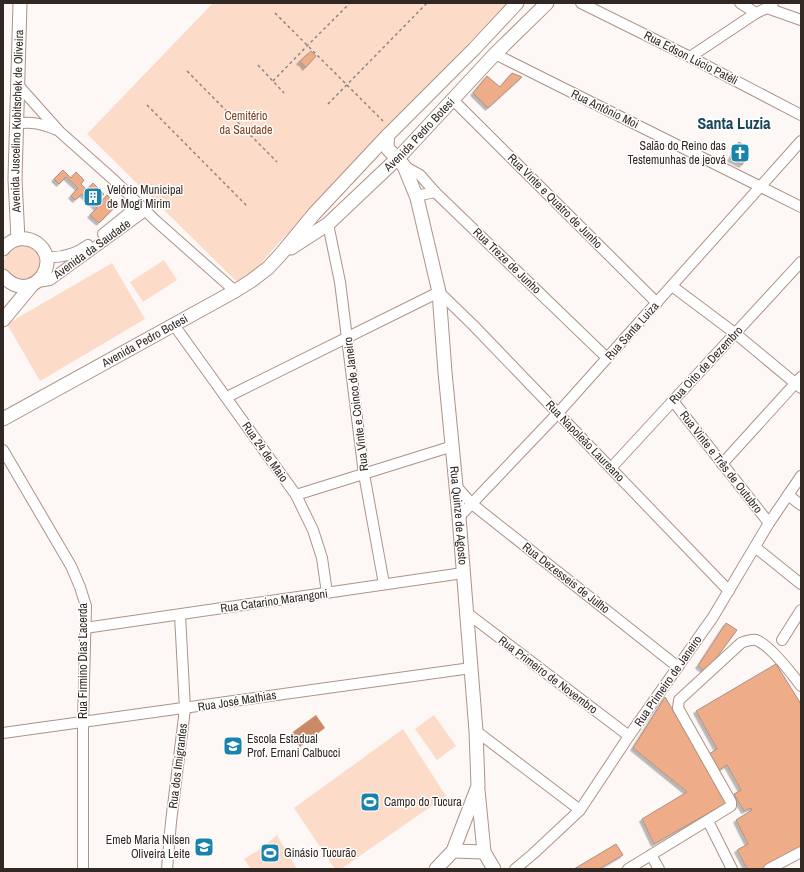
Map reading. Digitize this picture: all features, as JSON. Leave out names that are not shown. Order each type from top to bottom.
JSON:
[{"type":"main road","name":"Avenida Juscelino Kubitschek de Oliveira","points":[[18,239],[15,179],[20,3]]},
{"type":"main road","name":"Avenida Pedro Botesi","points":[[3,419],[235,291],[268,268],[314,214],[388,135],[474,49],[517,3]]},
{"type":"main road","name":"Avenida Pedro Botesi","points":[[281,254],[328,224],[401,162],[452,99],[547,3]]},
{"type":"main road","points":[[474,49],[495,54]]},
{"type":"main road","name":"Rua Quinze de Agosto","points":[[388,135],[388,149],[401,162],[417,198],[439,292],[476,731],[478,786],[452,851],[436,869]]},
{"type":"main road","points":[[3,249],[11,241],[25,238],[32,240],[39,244],[43,250],[47,264],[45,272],[3,320]]},
{"type":"main road","points":[[3,276],[15,285],[24,286],[34,283]]},
{"type":"main road","points":[[478,786],[484,852],[494,869]]},
{"type":"main road","points":[[452,851],[484,852]]},
{"type":"street","name":"Rua Edson Lúcio Patéli","points":[[581,3],[690,57],[801,115]]},
{"type":"street","points":[[740,3],[756,13]]},
{"type":"street","points":[[690,57],[756,13],[770,6],[801,20]]},
{"type":"street","name":"Rua Antônio Moi","points":[[495,54],[801,207]]},
{"type":"street","points":[[18,85],[60,132],[235,291]]},
{"type":"street","name":"Rua Vinte e Quatro de Junho","points":[[452,99],[657,303]]},
{"type":"street","points":[[16,124],[25,122],[37,123],[48,126],[60,132]]},
{"type":"street","name":"Rua Santa Luiza","points":[[459,517],[558,413],[801,141]]},
{"type":"street","name":"Rua Treze de Junho","points":[[401,162],[420,175],[435,192],[607,358]]},
{"type":"street","points":[[417,198],[421,195],[435,192]]},
{"type":"street","name":"Avenida da Saudade","points":[[46,257],[58,258],[84,248],[142,208]]},
{"type":"street","name":"Avenida da Saudade","points":[[34,283],[50,280],[142,208]]},
{"type":"street","name":"Rua Vinte e Coinco de Janeiro","points":[[328,224],[340,282],[348,336],[364,474],[384,584]]},
{"type":"street","name":"Rua Oito de Dezembro","points":[[611,468],[801,262]]},
{"type":"street","points":[[672,286],[799,383],[722,464]]},
{"type":"street","points":[[227,397],[439,292]]},
{"type":"street","name":"Rua Napoleão Laureano","points":[[439,292],[473,325],[729,591]]},
{"type":"street","name":"Rua 24 de Maio","points":[[174,325],[296,495],[313,530],[322,558],[327,593]]},
{"type":"street","name":"Rua Vinte e Três de Outubro","points":[[673,400],[769,523]]},
{"type":"street","points":[[296,495],[453,446]]},
{"type":"street","name":"Rua Firmino Dias Lacerda","points":[[3,450],[71,566],[86,606],[83,722],[83,869]]},
{"type":"street","name":"Rua Primeiro de Janeiro","points":[[515,869],[580,810],[628,736],[713,617],[769,523],[801,476]]},
{"type":"street","name":"Rua Dezesseis de Julho","points":[[456,486],[472,504],[678,667]]},
{"type":"street","points":[[788,495],[801,504]]},
{"type":"street","points":[[755,547],[801,584]]},
{"type":"street","name":"Rua Catarino Marangoni","points":[[85,628],[463,573]]},
{"type":"street","points":[[782,640],[800,612]]},
{"type":"street","name":"Rua dos Imigrantes","points":[[168,869],[171,822],[185,709],[180,614]]},
{"type":"street","name":"Rua Primeiro de Novembro","points":[[466,614],[628,736]]},
{"type":"street","points":[[628,869],[730,806],[731,802],[678,708],[679,700],[741,642],[748,640],[755,640],[764,644],[790,671],[801,686]]},
{"type":"street","name":"Rua José Mathias","points":[[3,733],[185,709],[268,695],[471,668]]},
{"type":"street","points":[[476,731],[580,810]]},
{"type":"street","points":[[708,820],[732,869]]},
{"type":"street","points":[[769,869],[801,852]]},
{"type":"street","points":[[651,855],[659,869]]},
{"type":"path","points":[[273,82],[308,44],[350,3]]},
{"type":"path","points":[[328,104],[427,3]]},
{"type":"path","points":[[276,13],[383,121]]},
{"type":"path","points":[[258,65],[284,93]]},
{"type":"path","points":[[187,71],[277,162]]},
{"type":"path","points":[[147,105],[247,206]]},
{"type":"green space","name":"Cemitério da Saudade","points":[[213,3],[507,3],[276,246],[250,276],[236,281],[87,134]]},
{"type":"green space","points":[[15,245],[28,245],[38,252],[42,264],[38,275],[21,283],[5,272],[3,264],[4,260]]},
{"type":"green space","points":[[164,260],[177,280],[143,302],[130,282]]},
{"type":"green space","points":[[112,263],[145,319],[40,381],[7,324]]},
{"type":"green space","points":[[434,715],[456,746],[437,760],[415,729]]},
{"type":"green space","name":"Campo do Tucura","points":[[403,729],[446,796],[341,869],[335,869],[294,808]]},
{"type":"green space","name":"Ginásio Tucurão","points":[[277,835],[297,869],[251,869],[244,859],[262,848]]},
{"type":"shaded area","points":[[316,715],[325,728],[300,747],[290,734]]},
{"type":"building","points":[[311,51],[316,56],[305,68],[303,64],[299,62]]},
{"type":"building","points":[[512,73],[522,77],[488,108],[473,93],[487,76],[500,87]]},
{"type":"building","name":"Salão do Reino das Testemunhas de jeová","points":[[739,142],[748,148],[745,153],[748,154],[742,165],[730,159]]},
{"type":"building","name":"Velório Municipal de Mogi Mirim","points":[[63,170],[71,178],[76,172],[84,180],[81,184],[87,190],[93,183],[104,194],[98,199],[101,202],[107,195],[117,205],[99,223],[90,215],[97,208],[82,194],[75,200],[71,196],[78,188],[66,177],[59,184],[54,179]]},
{"type":"building","points":[[726,623],[737,630],[706,672],[698,666]]},
{"type":"building","points":[[776,664],[801,704],[801,848],[762,869],[747,869],[737,850],[748,844],[736,820],[752,810],[751,808],[744,811],[734,794],[741,790],[727,765],[718,771],[709,754],[717,749],[696,711]]},
{"type":"building","points":[[665,697],[728,802],[654,844],[642,819],[687,792],[633,748]]},
{"type":"building","points":[[616,844],[623,855],[599,869],[574,869]]},
{"type":"place","name":"Salão do Reino das Testemunhas de jeová","points":[[740,153]]},
{"type":"place","name":"Velório Municipal de Mogi Mirim","points":[[93,197]]},
{"type":"place","name":"Escola Estadual Prof. Ernani Calbucci","points":[[233,746]]},
{"type":"place","name":"Campo do Tucura","points":[[370,802]]},
{"type":"place","name":"Emeb Maria Nilsen Oliveira Leite","points":[[204,847]]},
{"type":"place","name":"Ginásio Tucurão","points":[[270,853]]},
{"type":"district","name":"Santa Luzia","points":[[734,123]]}]
